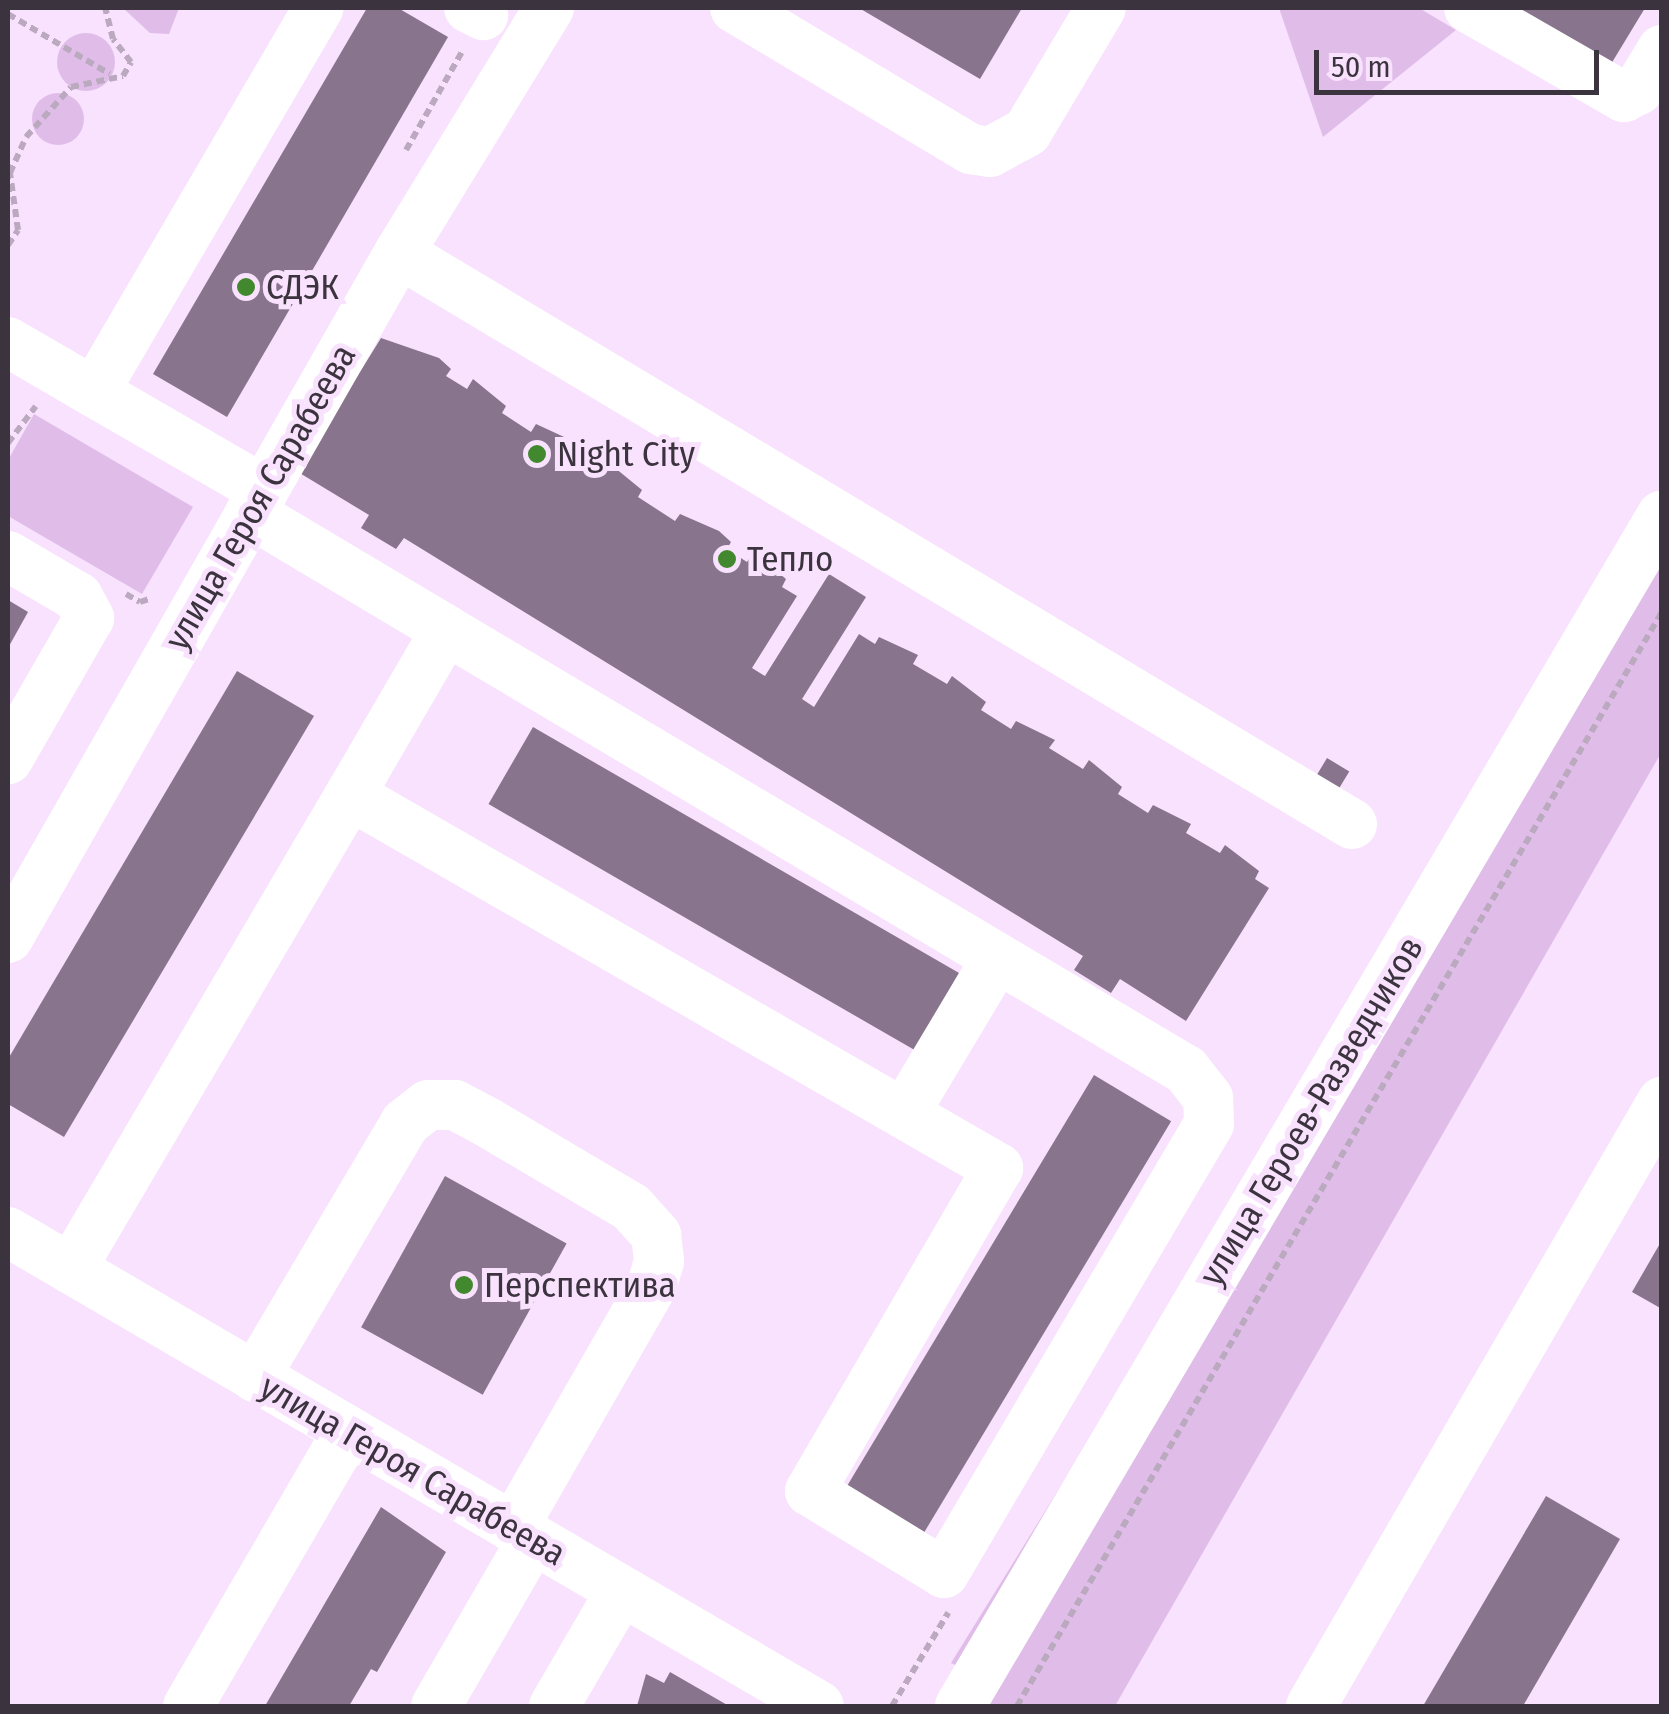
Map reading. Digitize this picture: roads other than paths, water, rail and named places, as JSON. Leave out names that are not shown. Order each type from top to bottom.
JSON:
[{"type":"street","points":[[94,392],[318,8]]},
{"type":"street","name":"улица Героя Сарабеева","points":[[8,938],[399,252],[549,8]]},
{"type":"street","points":[[735,8],[971,149],[990,152],[1028,132],[1101,8]]},
{"type":"street","points":[[1470,8],[1624,98],[1638,90],[1662,50]]},
{"type":"street","points":[[399,252],[1352,824]]},
{"type":"street","points":[[13,357],[94,392],[446,630],[1186,1070],[1208,1098],[1209,1124],[944,1573],[810,1491],[998,1168],[350,795]]},
{"type":"street","name":"улица Героев-Разведчиков","points":[[960,1706],[1662,515]]},
{"type":"street","points":[[8,556],[78,596],[88,618],[8,759]]},
{"type":"street","points":[[71,1269],[446,630]]},
{"type":"street","points":[[906,1112],[997,958]]},
{"type":"street","points":[[1312,1706],[1662,1102]]},
{"type":"street","points":[[255,1377],[405,1123],[428,1106],[455,1105],[503,1132],[631,1206],[656,1235],[659,1261],[652,1286],[436,1706]]},
{"type":"street","name":"улица Героя Сарабеева","points":[[8,1232],[819,1706]]},
{"type":"street","points":[[188,1706],[348,1431]]},
{"type":"street","points":[[554,1706],[621,1591]]},
{"type":"place","name":"СДЭК","points":[[246,287]]},
{"type":"place","name":"Night City","points":[[537,454]]},
{"type":"place","name":"Тепло","points":[[727,559]]},
{"type":"place","name":"Перспектива","points":[[464,1285]]}]
